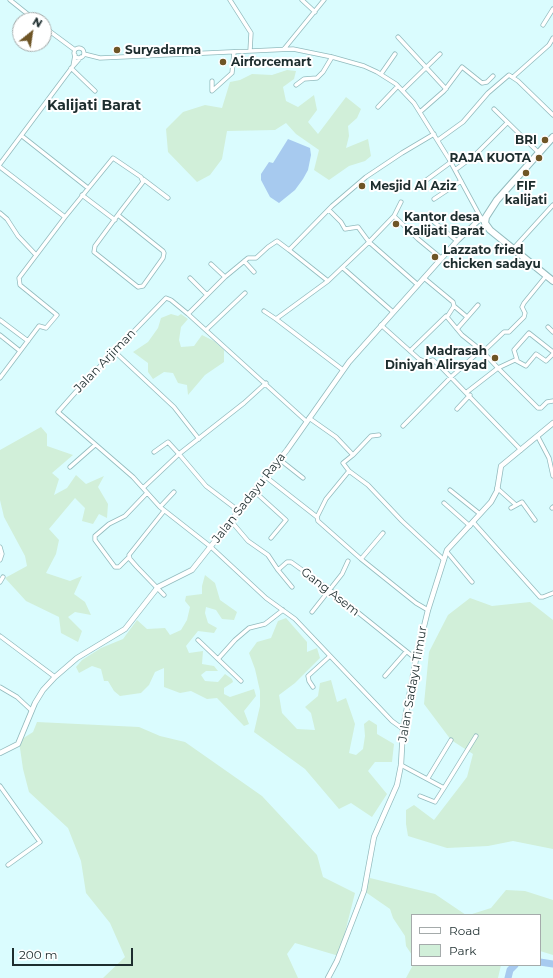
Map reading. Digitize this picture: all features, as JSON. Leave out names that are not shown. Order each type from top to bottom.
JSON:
[{"type":"main road","points":[[553,137],[497,200],[483,220],[490,230],[553,282]]},
{"type":"street","points":[[10,0],[25,12]]},
{"type":"street","points":[[230,0],[250,30],[250,51]]},
{"type":"street","points":[[302,0],[315,12]]},
{"type":"street","points":[[284,49],[324,0]]},
{"type":"street","points":[[543,25],[553,9]]},
{"type":"street","points":[[52,33],[75,50]]},
{"type":"street","points":[[398,36],[446,89]]},
{"type":"street","points":[[513,77],[546,48],[553,38]]},
{"type":"street","points":[[65,217],[0,166],[72,67],[82,56],[81,48],[75,50]]},
{"type":"street","points":[[75,55],[100,58],[284,49],[304,50],[364,66],[381,74],[403,90],[420,112],[438,140],[483,220]]},
{"type":"street","points":[[72,67],[75,50]]},
{"type":"street","points":[[212,81],[212,91],[232,73],[234,52]]},
{"type":"street","points":[[381,74],[395,54]]},
{"type":"street","points":[[403,90],[440,54]]},
{"type":"street","points":[[296,86],[305,78],[317,78],[324,72],[332,57]]},
{"type":"street","points":[[72,67],[95,91]]},
{"type":"street","points":[[420,112],[446,89],[462,67],[482,83],[487,82],[493,76]]},
{"type":"street","points":[[438,140],[463,122],[488,93],[509,75],[513,77],[553,115]]},
{"type":"street","points":[[378,107],[398,86]]},
{"type":"street","points":[[494,109],[539,153]]},
{"type":"street","points":[[455,170],[474,155],[507,123]]},
{"type":"street","points":[[289,250],[329,210],[371,173],[402,152],[434,134]]},
{"type":"street","points":[[22,136],[88,188]]},
{"type":"street","points":[[0,378],[39,326],[46,328],[57,314],[18,283],[19,278],[82,195],[113,158],[168,198]]},
{"type":"street","points":[[421,184],[451,162]]},
{"type":"street","points":[[118,215],[164,253],[163,258],[142,286],[136,285],[94,252],[95,246],[143,179]]},
{"type":"street","points":[[434,199],[461,181]]},
{"type":"street","points":[[82,195],[115,220]]},
{"type":"street","points":[[276,319],[328,281],[343,268],[394,216],[401,202]]},
{"type":"street","points":[[513,249],[553,205]]},
{"type":"street","points":[[329,210],[341,222],[345,229],[358,227],[369,242],[418,285]]},
{"type":"street","points":[[0,213],[7,219],[18,236],[36,255]]},
{"type":"street","points":[[394,216],[409,232],[441,258]]},
{"type":"street","name":"Jalan Sadayu Raya","points":[[0,753],[18,744],[32,710],[43,690],[54,677],[77,658],[125,629],[158,587],[190,572],[279,459],[342,370],[441,258],[457,241],[483,220]]},
{"type":"street","points":[[434,222],[457,241]]},
{"type":"street","points":[[188,314],[224,277],[249,257],[256,258],[268,246],[277,240],[328,281]]},
{"type":"street","points":[[244,261],[254,272]]},
{"type":"street","points":[[211,264],[224,277]]},
{"type":"street","points":[[343,268],[393,312]]},
{"type":"street","points":[[403,426],[451,376],[504,332],[509,332],[525,313],[522,307],[524,303],[546,276]]},
{"type":"street","points":[[190,278],[207,295]]},
{"type":"street","points":[[424,278],[453,302],[454,306],[467,317]]},
{"type":"street","points":[[206,330],[245,293]]},
{"type":"street","name":"Jalan Arjiman","points":[[353,455],[336,437],[307,419],[188,314],[171,300],[166,298],[58,411],[59,414],[132,476],[164,511],[211,547],[266,598],[310,634],[392,721],[403,730]]},
{"type":"street","points":[[457,329],[478,305]]},
{"type":"street","points":[[410,351],[446,316],[454,306]]},
{"type":"street","points":[[264,311],[342,370]]},
{"type":"street","points":[[446,316],[457,329],[482,351],[538,408],[541,408],[547,402],[553,401]]},
{"type":"street","points":[[0,320],[28,341]]},
{"type":"street","points":[[381,325],[424,362],[434,360],[521,450]]},
{"type":"street","points":[[548,327],[553,332]]},
{"type":"street","points":[[529,334],[553,353],[546,361],[535,355],[526,366],[517,360],[514,350],[529,334]]},
{"type":"street","points":[[0,335],[20,351]]},
{"type":"street","points":[[115,352],[174,407],[199,439]]},
{"type":"street","points":[[457,409],[468,394],[498,368],[517,360]]},
{"type":"street","points":[[143,488],[179,454],[266,383]]},
{"type":"street","name":"Jalan Sadayu Timur","points":[[328,978],[337,961],[364,892],[374,837],[394,794],[401,765],[403,730],[416,659],[428,610],[447,552],[452,544],[492,502],[497,488],[500,468],[553,423]]},
{"type":"street","points":[[379,435],[371,436],[343,463],[349,471],[368,485],[392,511],[444,560]]},
{"type":"street","points":[[538,437],[551,457],[553,476]]},
{"type":"street","points":[[154,452],[168,442],[206,486],[239,511]]},
{"type":"street","points":[[70,466],[95,444]]},
{"type":"street","points":[[279,459],[303,478]]},
{"type":"street","points":[[317,517],[326,499],[349,471]]},
{"type":"street","points":[[266,476],[317,517],[318,521],[361,559],[416,603],[428,610]]},
{"type":"street","points":[[497,488],[516,505]]},
{"type":"street","points":[[450,490],[480,514]]},
{"type":"street","points":[[254,491],[286,520],[271,538]]},
{"type":"street","points":[[160,507],[174,492]]},
{"type":"street","points":[[147,493],[126,516],[109,524],[95,536],[95,540],[116,568],[129,557],[130,553],[164,511]]},
{"type":"street","points":[[444,503],[471,524],[540,597],[553,592]]},
{"type":"street","points":[[511,508],[523,503],[534,520]]},
{"type":"street","points":[[231,521],[248,541],[268,555],[292,587]]},
{"type":"street","points":[[361,559],[383,533]]},
{"type":"street","points":[[0,547],[2,554],[0,560]]},
{"type":"street","points":[[447,552],[472,582]]},
{"type":"street","points":[[129,557],[164,594]]},
{"type":"street","points":[[312,612],[330,590],[348,561]]},
{"type":"street","name":"Gang Asem","points":[[278,570],[287,562],[291,562],[330,590],[416,659]]},
{"type":"street","points":[[0,582],[3,577]]},
{"type":"street","points":[[218,659],[234,640],[249,628],[265,624],[282,610]]},
{"type":"street","points":[[0,636],[54,677]]},
{"type":"street","points":[[198,640],[241,681]]},
{"type":"street","points":[[385,676],[406,652]]},
{"type":"street","points":[[313,687],[309,681],[308,675],[330,656]]},
{"type":"street","points":[[0,687],[17,697],[32,710]]},
{"type":"street","points":[[420,796],[432,802],[435,801],[476,736]]},
{"type":"street","points":[[428,778],[451,740]]},
{"type":"street","points":[[401,765],[428,778],[444,788]]},
{"type":"street","points":[[0,786],[40,842],[8,865]]},
{"type":"green space","points":[[287,70],[296,71],[294,79],[283,87],[286,101],[298,107],[314,95],[317,110],[308,122],[318,134],[346,97],[361,109],[357,118],[348,126],[349,136],[346,148],[368,139],[371,156],[365,161],[349,166],[329,180],[314,170],[319,150],[296,134],[286,123],[275,130],[227,131],[222,159],[210,175],[197,182],[168,152],[166,129],[183,112],[205,105],[222,108],[230,82],[240,80],[252,74],[272,75]]},
{"type":"green space","points":[[171,314],[178,316],[181,314],[188,319],[181,327],[179,340],[181,347],[194,346],[202,335],[214,341],[224,350],[224,362],[205,375],[188,395],[187,385],[178,383],[173,373],[164,372],[153,379],[148,372],[148,363],[133,352],[148,342],[158,328],[161,318]]},
{"type":"green space","points":[[41,427],[47,434],[47,446],[73,455],[52,473],[59,479],[54,495],[67,488],[76,475],[86,484],[104,476],[98,487],[108,504],[107,518],[99,514],[93,524],[82,521],[85,508],[75,498],[49,529],[59,540],[56,554],[46,573],[70,581],[82,576],[74,594],[85,602],[91,615],[75,612],[68,617],[82,631],[78,642],[61,633],[59,617],[26,601],[5,578],[27,566],[25,556],[4,517],[0,500],[0,450]]},
{"type":"green space","points":[[205,575],[215,583],[220,600],[237,612],[234,620],[222,619],[216,610],[206,607],[205,613],[208,623],[217,628],[214,633],[198,631],[186,646],[189,653],[203,651],[202,664],[214,666],[218,671],[206,671],[201,675],[205,681],[218,682],[225,674],[232,679],[233,682],[224,688],[224,694],[230,697],[254,689],[256,696],[244,711],[249,724],[244,726],[217,698],[207,699],[191,691],[180,693],[164,687],[164,668],[155,672],[149,685],[141,693],[120,696],[114,691],[108,681],[104,681],[101,669],[92,666],[79,673],[76,667],[82,660],[101,648],[123,639],[137,620],[147,629],[165,628],[170,635],[181,630],[187,620],[190,607],[185,601],[186,596],[202,594],[202,586]]},
{"type":"green space","points":[[470,598],[492,606],[530,602],[553,620],[553,849],[513,841],[488,846],[447,848],[408,836],[406,810],[414,805],[434,820],[467,777],[473,754],[451,740],[424,704],[429,652],[448,615]]},
{"type":"green space","points":[[286,618],[307,642],[307,652],[317,648],[320,658],[295,683],[279,695],[282,713],[297,729],[315,730],[311,713],[305,707],[318,696],[320,683],[331,680],[337,702],[346,698],[355,724],[349,753],[356,755],[363,749],[365,736],[364,724],[369,720],[377,725],[377,734],[394,744],[392,762],[375,762],[368,771],[387,794],[372,817],[351,803],[339,809],[305,769],[254,732],[260,706],[260,691],[255,669],[249,653],[257,642],[271,638],[278,621]]},
{"type":"green space","points":[[37,722],[139,727],[160,736],[185,742],[262,796],[317,855],[323,877],[355,893],[339,956],[295,943],[287,954],[298,978],[103,978],[125,957],[110,923],[86,893],[81,861],[68,828],[29,792],[23,769],[19,741],[33,732]]},
{"type":"green space","points":[[370,878],[435,894],[465,914],[411,914],[411,954],[406,946],[405,936],[393,918],[390,909],[364,891]]},
{"type":"green space","points":[[506,890],[525,891],[553,900],[553,955],[541,951],[541,914],[472,914],[491,908]]},
{"type":"green space","points":[[412,966],[501,966],[498,978],[406,978]]},
{"type":"water","points":[[288,139],[310,148],[311,155],[308,170],[303,179],[295,190],[279,203],[270,197],[261,180],[261,174],[269,162],[273,163]]},
{"type":"waterway","points":[[541,962],[553,964]]},
{"type":"waterway","points":[[508,978],[510,970],[514,966]]},
{"type":"place","name":"Suryadarma","points":[[117,50]]},
{"type":"place","name":"Airforcemart","points":[[223,62]]},
{"type":"place","name":"BRI","points":[[545,140]]},
{"type":"place","name":"RAJA KUOTA","points":[[539,158]]},
{"type":"place","name":"FIF kalijati","points":[[526,173]]},
{"type":"place","name":"Mesjid Al Aziz","points":[[362,186]]},
{"type":"place","name":"Kantor desa Kalijati Barat","points":[[396,224]]},
{"type":"place","name":"Lazzato fried chicken sadayu","points":[[435,257]]},
{"type":"place","name":"Madrasah Diniyah Alirsyad","points":[[495,358]]},
{"type":"district","name":"Kalijati Barat","points":[[94,106]]}]
